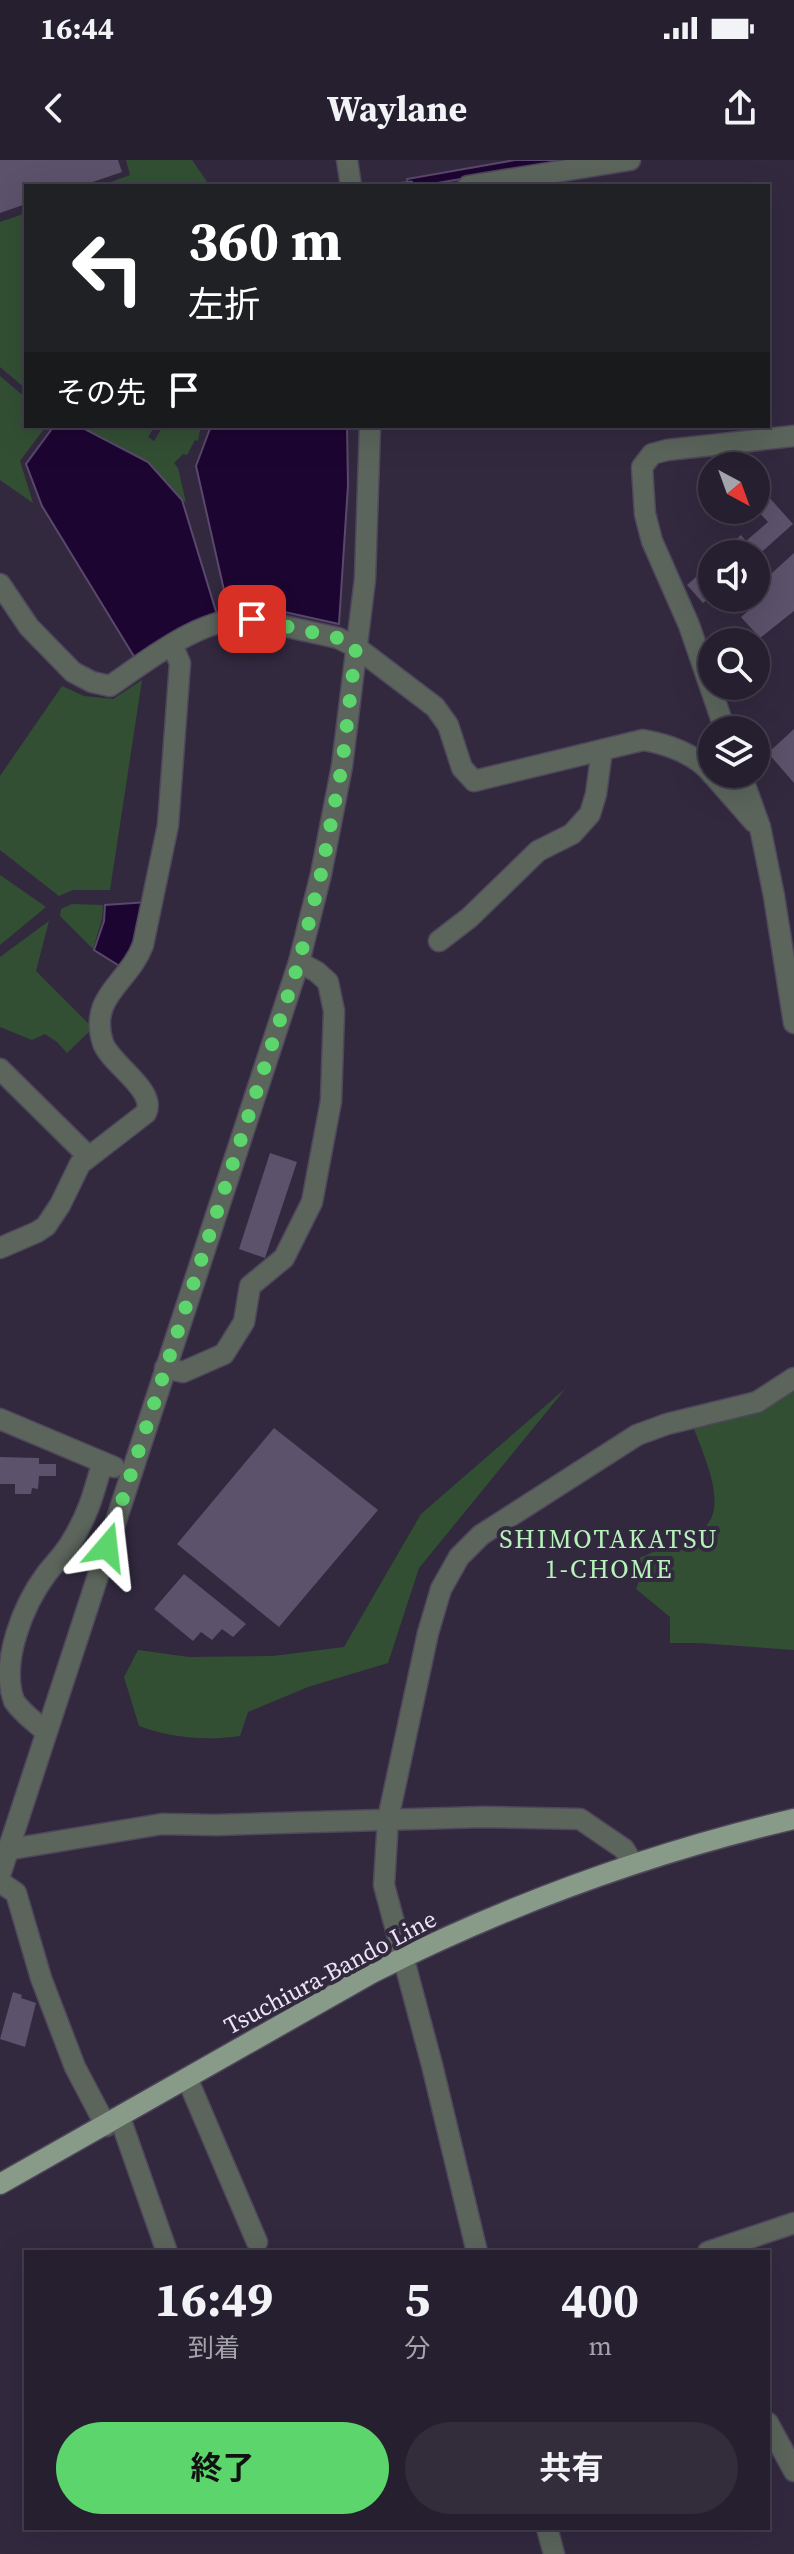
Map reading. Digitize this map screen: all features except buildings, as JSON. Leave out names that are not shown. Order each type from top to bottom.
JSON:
[{"type":"main road","name":"Tsuchiura-Bando Line","points":[[0,2184],[403,1958],[531,1903],[633,1864],[700,1842],[794,1819]]},
{"type":"street","points":[[347,160],[351,184]]},
{"type":"street","points":[[480,184],[630,160]]},
{"type":"street","points":[[0,1875],[3,1851],[299,962],[321,874],[342,766],[365,579],[370,428]]},
{"type":"street","points":[[720,716],[689,625],[652,541],[645,514],[642,467],[652,454],[667,450],[794,436]]},
{"type":"street","points":[[0,584],[29,627],[73,672],[92,682],[110,686],[172,645],[208,626],[239,618],[338,638],[356,647],[435,707],[448,725],[462,768],[474,781],[643,740],[663,743],[698,764]]},
{"type":"street","points":[[0,1248],[46,1226],[60,1205],[72,1177],[88,1156],[146,1113],[148,1107],[141,1087],[112,1058],[104,1045],[100,1011],[104,1000],[137,960],[143,945],[168,825],[180,663],[172,645]]},
{"type":"street","points":[[439,941],[469,918],[538,851],[572,834],[590,814],[602,750]]},
{"type":"street","points":[[725,788],[760,827]]},
{"type":"street","points":[[746,788],[760,827],[794,1023]]},
{"type":"street","points":[[165,1368],[183,1372],[224,1354],[244,1322],[250,1286],[284,1258],[312,1202],[331,1101],[334,1011],[328,982],[299,962]]},
{"type":"street","points":[[0,1069],[88,1156]]},
{"type":"street","points":[[476,2250],[384,1885],[388,1819],[428,1633],[441,1589],[459,1557],[481,1535],[637,1435],[667,1424],[757,1402],[794,1378]]},
{"type":"street","points":[[0,1419],[102,1464],[130,1472]]},
{"type":"street","points":[[45,1731],[13,1700],[3,1671],[6,1652],[21,1614],[45,1575],[69,1546],[91,1507],[102,1464]]},
{"type":"street","points":[[3,1851],[162,1824],[483,1817],[580,1819],[624,1849],[633,1864]]},
{"type":"street","points":[[0,1882],[16,1893],[41,1978],[75,2067],[113,2122],[166,2250]]},
{"type":"street","points":[[187,2078],[257,2242]]},
{"type":"street","points":[[714,2250],[794,2223]]},
{"type":"street","points":[[770,2427],[794,2471]]},
{"type":"street","points":[[548,2530],[554,2554]]},
{"type":"green space","points":[[126,160],[192,160],[209,184],[105,184],[130,175]]},
{"type":"green space","points":[[24,214],[24,387],[0,367],[0,222]]},
{"type":"green space","points":[[0,376],[24,396],[24,428],[45,428],[20,461],[33,503],[0,480]]},
{"type":"green space","points":[[83,428],[154,428],[148,437],[154,441],[162,428],[201,428],[198,441],[195,440],[187,455],[183,454],[174,463],[186,503],[148,462]]},
{"type":"green space","points":[[142,680],[110,890],[73,890],[59,896],[0,850],[0,776],[62,686],[84,696],[113,699]]},
{"type":"green space","points":[[0,875],[46,907],[0,945]]},
{"type":"green space","points":[[72,904],[103,905],[93,949],[60,916],[61,909]]},
{"type":"green space","points":[[49,921],[36,971],[93,1028],[67,1053],[45,1034],[32,1040],[0,1027],[0,957]]},
{"type":"green space","points":[[566,1388],[419,1568],[388,1663],[308,1687],[248,1712],[240,1736],[189,1737],[139,1726],[124,1677],[138,1650],[189,1657],[273,1656],[344,1647],[421,1514]]},
{"type":"green space","points":[[794,1390],[794,1650],[670,1643],[670,1617],[636,1589],[644,1568],[637,1559],[690,1539],[707,1525],[713,1515],[715,1503],[711,1476],[693,1426],[755,1413]]},
{"type":"shaded area","points":[[515,160],[570,160],[432,184],[408,184],[407,179]]},
{"type":"shaded area","points":[[53,428],[83,428],[148,462],[182,500],[218,618],[138,663],[42,506],[26,464]]},
{"type":"shaded area","points":[[210,428],[347,428],[348,485],[339,624],[226,599],[196,466]]},
{"type":"shaded area","points":[[148,902],[126,970],[94,950],[104,921],[105,905]]},
{"type":"waterway","points":[[404,184],[411,183]]},
{"type":"district","name":"SHIMOTAKATSU 1-CHOME","points":[[609,1554]]},
{"type":"route","points":[[107,1547],[299,962],[321,874],[342,766],[356,647],[338,638],[252,619]]}]
